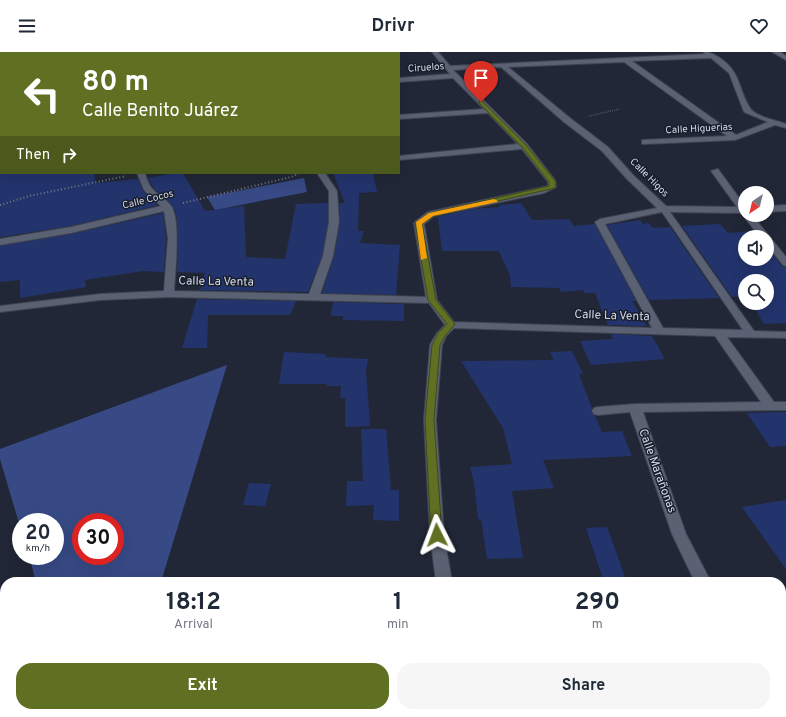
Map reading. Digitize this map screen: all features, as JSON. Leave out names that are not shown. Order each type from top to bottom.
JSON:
[{"type":"street","points":[[435,52],[454,76],[524,146],[552,182],[552,188],[431,214],[419,223],[432,300],[451,324],[441,335],[436,345],[430,420],[437,535],[443,577]]},
{"type":"street","points":[[775,52],[786,58]]},
{"type":"street","points":[[448,68],[627,61],[709,54],[723,63],[732,72],[747,110],[757,116],[786,126]]},
{"type":"street","points":[[627,61],[735,138]]},
{"type":"street","name":"Calle Higos","points":[[502,65],[568,120],[606,149],[630,177],[664,209],[751,334]]},
{"type":"street","name":"Ciruelos","points":[[400,80],[454,76]]},
{"type":"street","points":[[400,117],[489,111]]},
{"type":"street","name":"Calle Higuerias","points":[[645,142],[735,138],[776,122]]},
{"type":"street","points":[[400,158],[524,146]]},
{"type":"street","points":[[715,171],[738,202]]},
{"type":"street","points":[[141,174],[142,181],[149,193],[168,207],[173,238],[169,294]]},
{"type":"street","points":[[314,296],[328,256],[334,222],[334,191],[323,174]]},
{"type":"street","name":"Calle Cocos","points":[[0,242],[71,230],[168,207]]},
{"type":"street","points":[[774,209],[786,208]]},
{"type":"street","points":[[659,331],[600,222],[664,209],[738,212]]},
{"type":"street","points":[[753,222],[760,230]]},
{"type":"street","points":[[774,248],[786,263]]},
{"type":"street","name":"Calle La Venta","points":[[0,309],[100,297],[169,294],[314,296],[432,300]]},
{"type":"street","name":"Calle La Venta","points":[[451,324],[786,335]]},
{"type":"street","points":[[718,332],[770,406]]},
{"type":"street","points":[[598,411],[634,408],[786,406]]},
{"type":"street","name":"Calle Marañonas","points":[[634,408],[679,534],[700,577]]},
{"type":"path","points":[[568,120],[620,109]]},
{"type":"path","points":[[0,205],[36,195],[136,174]]},
{"type":"path","name":"Calle Cocos","points":[[168,207],[291,177],[298,174]]},
{"type":"shaded area","points":[[304,178],[307,192],[215,210],[207,197]]},
{"type":"shaded area","points":[[227,365],[163,577],[35,577],[31,565],[64,565],[64,513],[16,513],[0,459],[0,449]]},
{"type":"building","points":[[0,174],[94,174],[95,183],[138,179],[143,191],[158,205],[71,226],[0,237]]},
{"type":"building","points":[[171,174],[184,174],[205,211],[244,206],[246,257],[285,259],[296,204],[328,203],[328,222],[322,256],[308,292],[200,290],[205,273],[177,272],[178,234],[176,212],[168,201],[154,189],[148,178]]},
{"type":"building","points":[[333,174],[373,174],[377,192],[359,193],[358,231],[364,231],[360,243],[400,245],[396,295],[322,293],[334,256],[340,222],[339,203],[345,203]]},
{"type":"building","points":[[521,203],[532,220],[569,219],[574,226],[595,224],[636,301],[632,301],[647,326],[608,325],[595,293],[585,293],[583,290],[561,292],[559,288],[511,287],[510,276],[499,251],[442,251],[438,217],[473,209],[500,207],[499,205]]},
{"type":"building","points":[[163,213],[166,238],[164,272],[143,271],[85,280],[86,287],[20,298],[20,280],[0,282],[0,246],[71,234]]},
{"type":"building","points":[[640,220],[643,224],[649,223],[653,228],[670,227],[719,298],[649,300],[607,225]]},
{"type":"building","points":[[720,224],[728,233],[738,232],[738,266],[774,266],[774,256],[782,266],[786,267],[786,323],[764,324],[755,310],[774,310],[774,274],[738,274],[738,297],[732,297],[682,226]]},
{"type":"building","points":[[197,299],[296,301],[290,315],[208,315],[207,348],[182,348]]},
{"type":"building","points":[[333,302],[404,304],[404,321],[343,320],[343,316],[331,316]]},
{"type":"building","points":[[611,334],[652,336],[665,359],[591,365],[580,341],[613,339]]},
{"type":"building","points":[[572,351],[583,374],[579,374],[592,408],[591,412],[595,416],[602,432],[622,431],[632,456],[543,460],[554,488],[512,491],[523,558],[487,559],[481,519],[478,519],[474,482],[470,467],[512,464],[503,428],[461,361],[554,360],[550,352]]},
{"type":"building","points":[[284,352],[326,354],[326,357],[368,359],[366,371],[370,426],[345,427],[345,398],[340,398],[341,386],[327,386],[327,384],[279,384]]},
{"type":"building","points":[[786,412],[786,446],[770,447],[747,413]]},
{"type":"building","points":[[361,429],[386,429],[391,490],[399,490],[399,521],[373,520],[374,505],[346,506],[347,481],[363,481]]},
{"type":"building","points":[[249,483],[271,484],[265,506],[243,505]]},
{"type":"building","points":[[786,500],[786,569],[742,507]]},
{"type":"building","points":[[607,527],[625,577],[602,577],[586,528]]},
{"type":"slow traffic","points":[[424,258],[419,223],[431,214],[494,201]]},
{"type":"route","points":[[437,535],[430,420],[436,345],[441,335],[451,324],[432,300],[423,257],[419,223],[431,214],[552,188],[552,182],[524,146],[481,102]]}]
